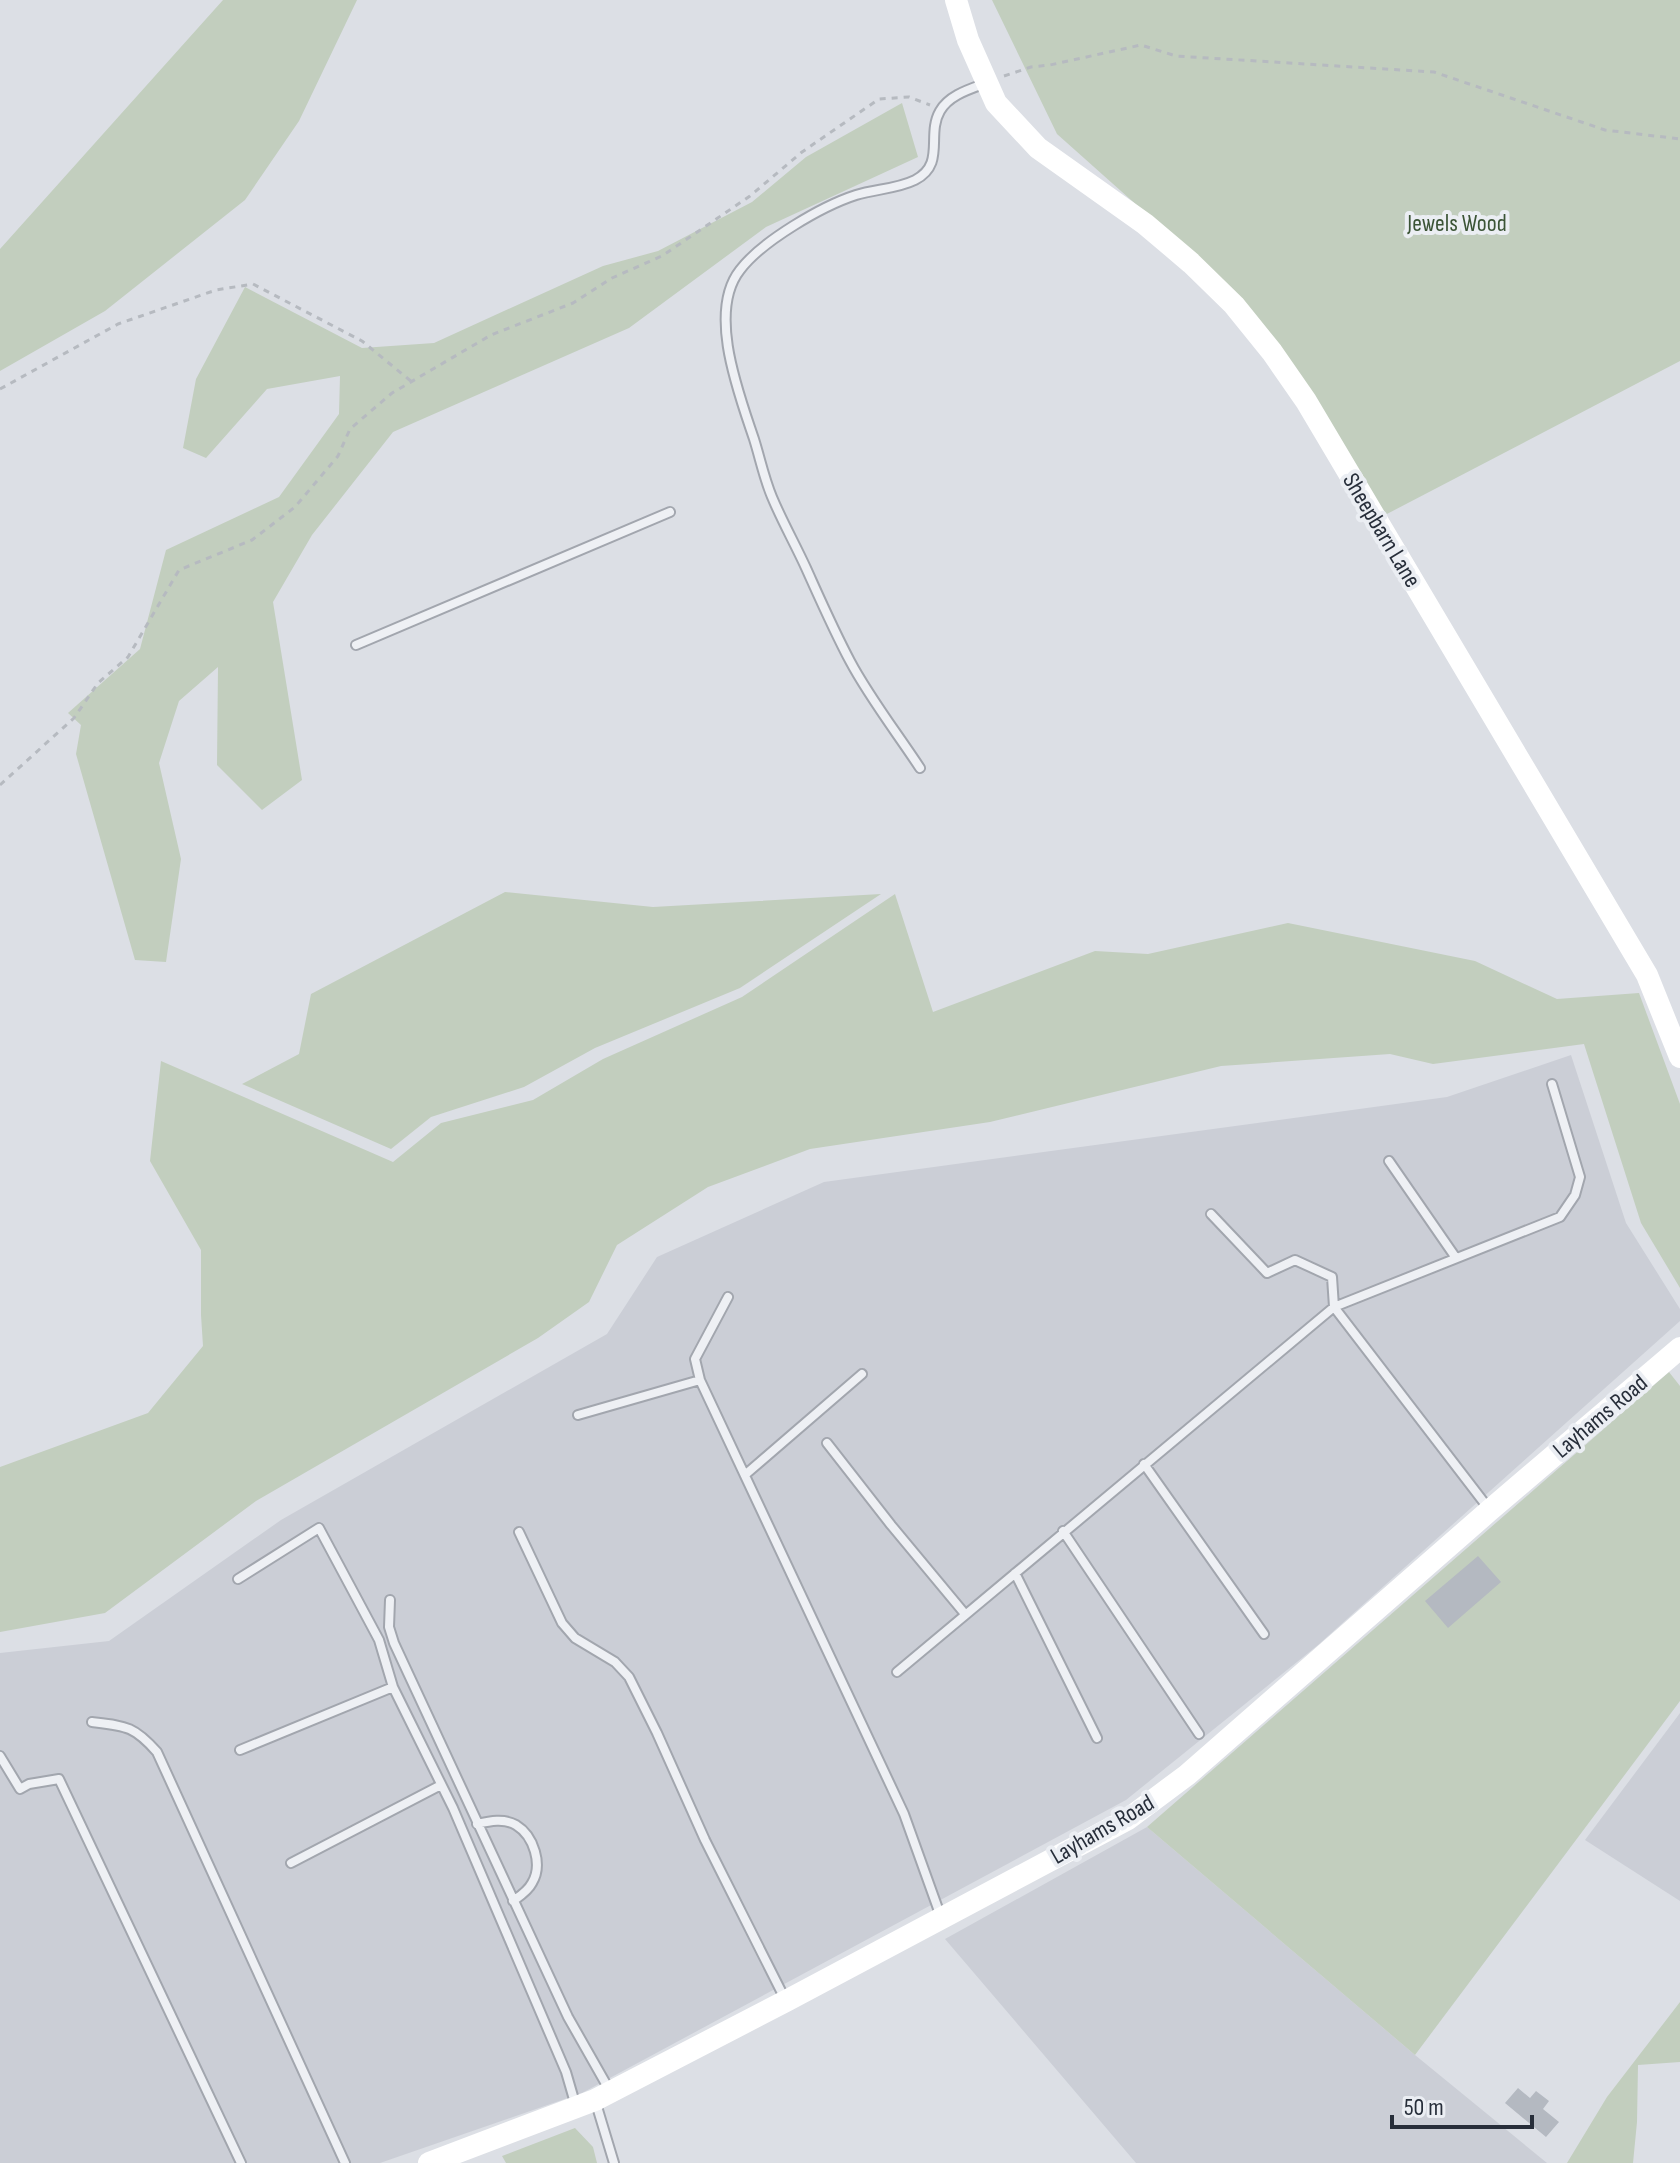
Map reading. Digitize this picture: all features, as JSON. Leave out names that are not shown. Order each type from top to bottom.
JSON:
[{"type":"street","name":"Sheepbarn Lane","points":[[956,0],[968,40],[996,103],[1038,148],[1145,224],[1191,263],[1234,305],[1306,401],[1647,975],[1680,1057]]},
{"type":"street","name":"Layhams Road","points":[[429,2163],[594,2100],[1114,1828],[1141,1811],[1680,1348]]},
{"type":"lane","points":[[920,768],[851,664],[772,496],[735,382],[726,316],[729,292],[740,270],[775,239],[798,223],[854,195],[899,186],[926,173],[932,164],[934,128],[940,109],[956,94],[986,83]]},
{"type":"lane","points":[[356,645],[670,512]]},
{"type":"lane","points":[[897,1672],[1334,1307],[1560,1217],[1575,1195],[1580,1177],[1552,1084]]},
{"type":"lane","points":[[1389,1161],[1456,1258]]},
{"type":"lane","points":[[1211,1214],[1267,1273],[1295,1260],[1332,1277],[1334,1307],[1490,1510]]},
{"type":"lane","points":[[728,1297],[695,1359],[700,1380],[904,1814],[941,1918]]},
{"type":"lane","points":[[746,1474],[862,1374]]},
{"type":"lane","points":[[578,1415],[700,1380]]},
{"type":"lane","points":[[827,1443],[965,1614]]},
{"type":"lane","points":[[1144,1464],[1264,1634]]},
{"type":"lane","points":[[238,1579],[319,1528],[379,1640],[393,1687],[441,1785],[566,2072],[594,2100]]},
{"type":"lane","points":[[1063,1531],[1199,1734]]},
{"type":"lane","points":[[519,1532],[562,1623],[575,1638],[615,1662],[629,1677],[705,1840],[786,2001]]},
{"type":"lane","points":[[1015,1573],[1097,1738]]},
{"type":"lane","points":[[390,1600],[389,1627],[394,1643],[568,2017],[614,2163]]},
{"type":"lane","points":[[240,1750],[393,1687]]},
{"type":"lane","points":[[92,1722],[129,1727],[157,1752],[345,2163]]},
{"type":"lane","points":[[0,1756],[20,1789],[29,1784],[59,1779],[241,2163]]},
{"type":"lane","points":[[291,1863],[441,1785]]},
{"type":"lane","points":[[477,1824],[501,1821],[515,1825],[526,1834],[533,1847],[537,1860],[532,1884],[513,1901]]},
{"type":"path","points":[[986,83],[1031,67],[1141,45],[1176,56],[1434,72],[1605,130],[1680,139]]},
{"type":"path","points":[[0,785],[74,718],[98,683],[128,657],[179,570],[252,540],[295,507],[338,456],[350,429],[392,393],[491,335],[573,303],[612,278],[662,256],[750,196],[802,152],[879,99],[909,97],[940,109]]},
{"type":"path","points":[[0,389],[118,324],[216,290],[253,284],[362,341],[412,382]]},
{"type":"shaded area","points":[[1571,1055],[1626,1223],[1680,1309],[1680,1321],[1318,1645],[1126,1800],[582,2093],[380,2163],[0,2163],[0,1653],[109,1641],[281,1520],[607,1334],[657,1257],[824,1182],[1447,1097]]},
{"type":"shaded area","points":[[1680,1713],[1680,1901],[1585,1840]]},
{"type":"shaded area","points":[[1147,1827],[1547,2163],[1136,2163],[945,1939]]},
{"type":"green space","points":[[223,0],[357,0],[299,121],[245,200],[105,311],[0,371],[0,249]]},
{"type":"green space","name":"Jewels Wood","points":[[992,0],[1680,0],[1680,361],[1385,515],[1241,298],[1057,134]]},
{"type":"green space","points":[[902,103],[918,157],[766,227],[629,328],[393,432],[312,535],[273,602],[302,780],[262,810],[217,765],[218,667],[179,701],[159,763],[181,859],[166,962],[135,960],[76,754],[81,725],[68,713],[140,649],[166,550],[279,497],[339,414],[340,376],[267,389],[206,458],[183,448],[196,379],[245,287],[362,348],[434,343],[603,266],[658,251],[752,202],[806,157]]},
{"type":"green space","points":[[505,892],[653,907],[881,894],[740,988],[595,1048],[524,1087],[431,1117],[391,1149],[242,1084],[299,1054],[311,994]]},
{"type":"green space","points":[[895,894],[933,1012],[1095,951],[1148,954],[1288,923],[1475,961],[1557,999],[1639,993],[1680,1104],[1680,1288],[1641,1223],[1584,1044],[1433,1064],[1390,1054],[1221,1066],[990,1122],[810,1149],[708,1187],[617,1245],[589,1302],[538,1338],[256,1501],[105,1613],[0,1632],[0,1467],[148,1413],[203,1346],[201,1250],[150,1161],[161,1061],[393,1162],[441,1123],[533,1100],[603,1059],[742,997]]},
{"type":"green space","points":[[1669,1372],[1680,1386],[1680,1701],[1415,2055],[1147,1827]]},
{"type":"green space","points":[[1680,2002],[1680,2062],[1638,2065],[1633,2163],[1567,2163],[1607,2097]]},
{"type":"green space","points":[[575,2128],[593,2147],[597,2163],[506,2163],[502,2156]]},
{"type":"building","points":[[1478,1556],[1501,1582],[1448,1628],[1425,1601]]},
{"type":"building","points":[[1518,2088],[1530,2098],[1536,2091],[1549,2101],[1543,2109],[1559,2122],[1546,2137],[1505,2103]]}]
